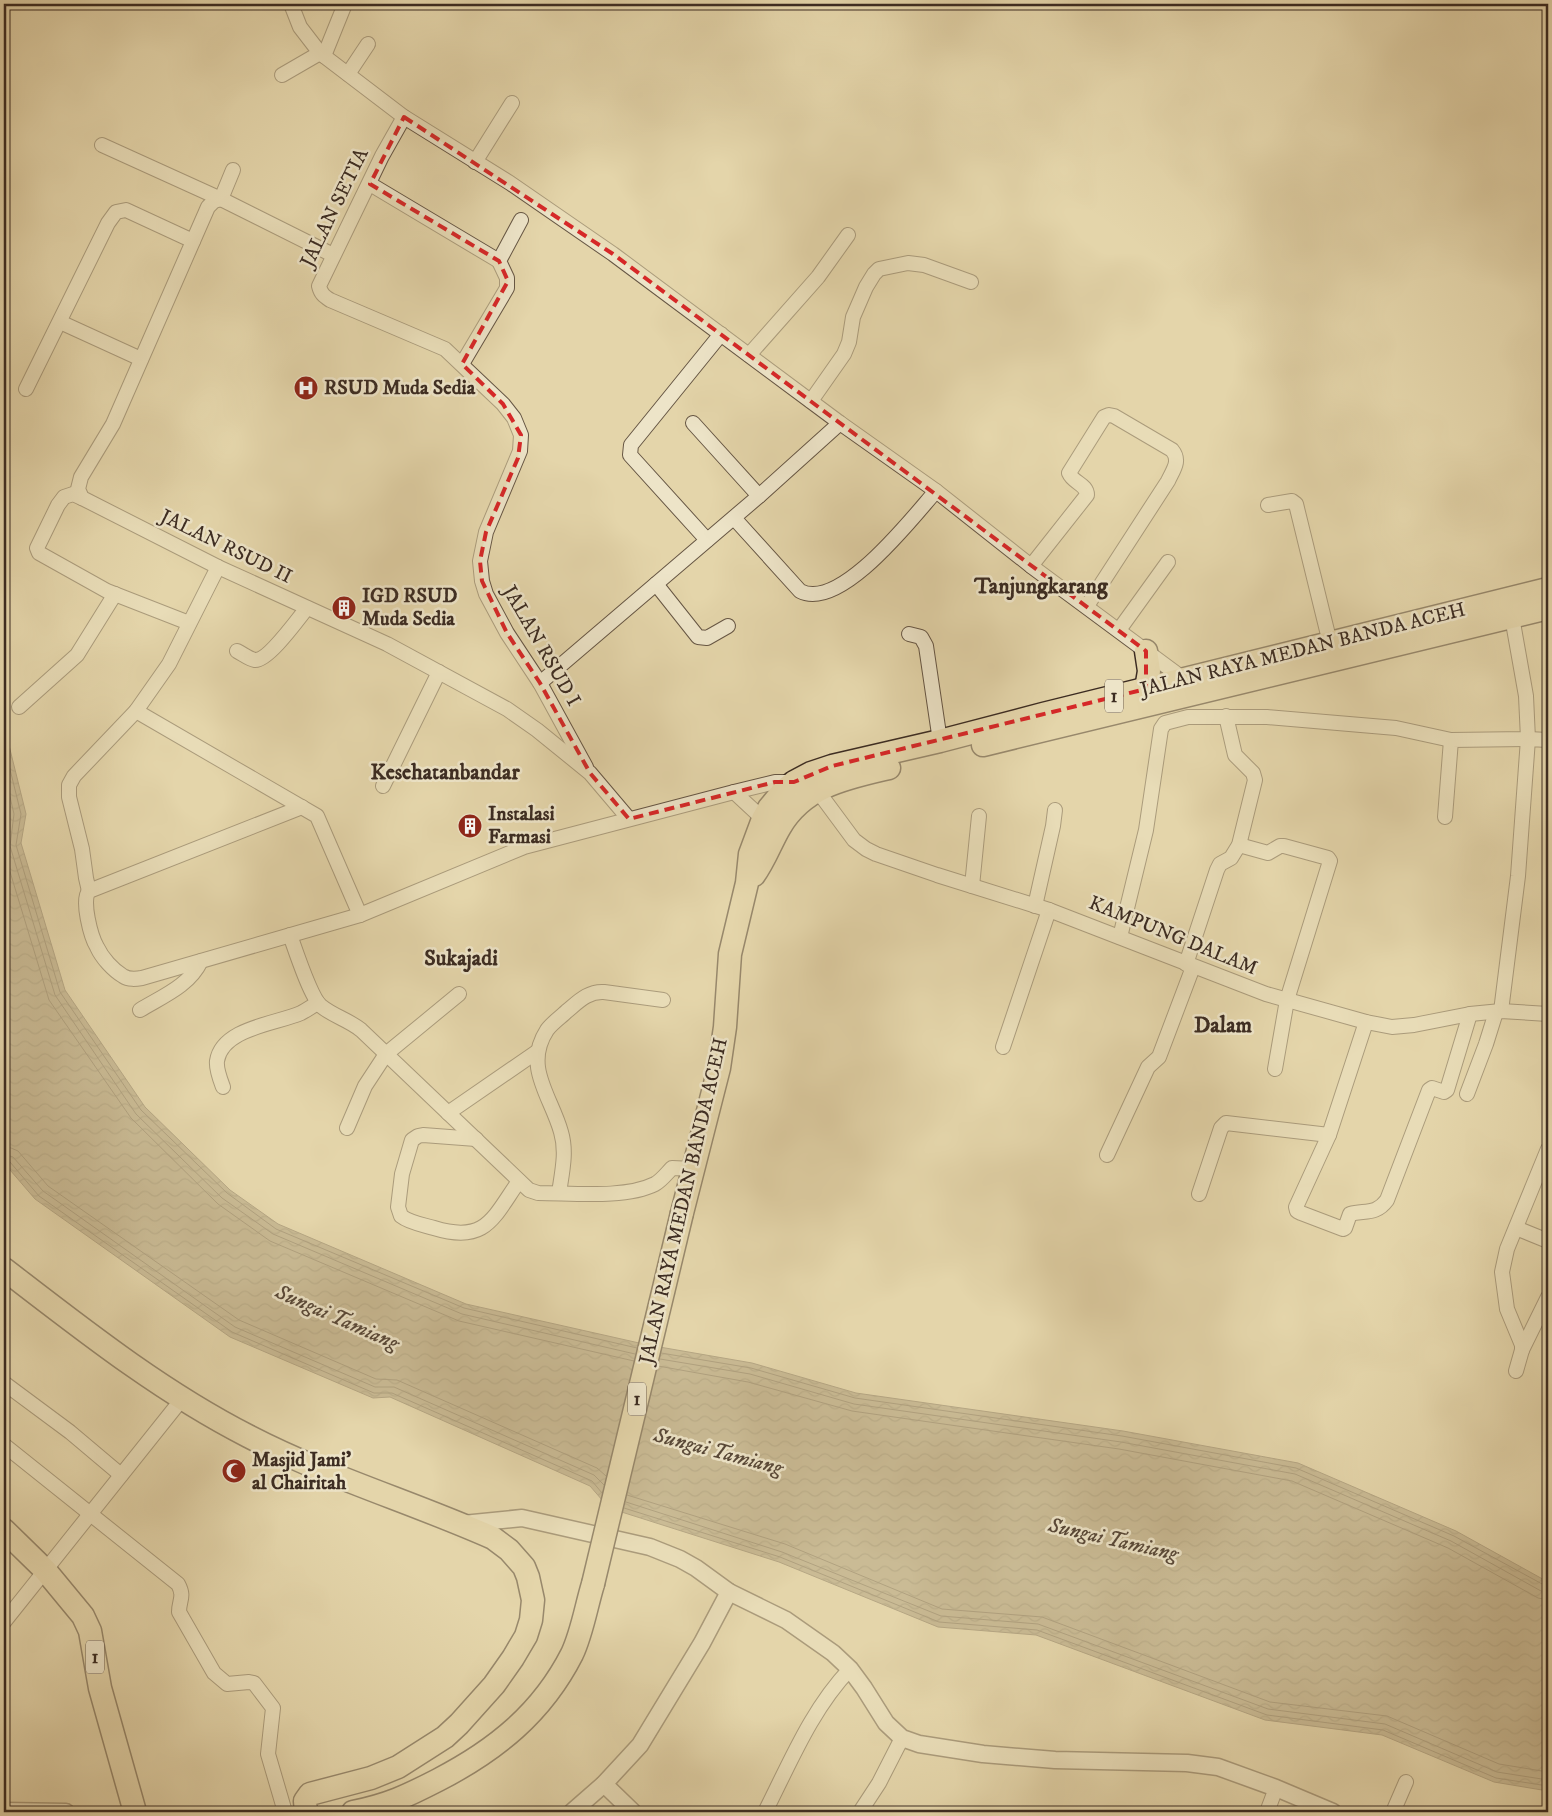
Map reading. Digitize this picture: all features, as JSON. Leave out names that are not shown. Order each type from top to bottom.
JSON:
[{"type":"highway","name":"JALAN RAYA MEDAN BANDA ACEH","points":[[747,883],[759,867],[779,827],[788,814],[804,798],[825,786],[1045,722],[1146,689],[1185,698],[1330,643],[1548,589]]},
{"type":"highway","name":"JALAN RAYA MEDAN BANDA ACEH","points":[[353,1812],[381,1806],[418,1790],[475,1759],[498,1744],[517,1728],[546,1694],[565,1667],[573,1651],[592,1584],[682,1213],[720,1068],[730,954],[747,883],[750,854],[763,819],[774,800],[794,782],[811,773],[832,766],[940,741],[1185,698],[1548,608]]},
{"type":"highway","points":[[1146,651],[1148,671],[1146,689]]},
{"type":"highway","points":[[4,1269],[98,1341],[182,1400],[247,1436],[292,1458],[337,1477],[463,1524],[493,1538],[509,1550],[524,1567],[533,1600],[531,1620],[522,1643],[494,1685],[445,1737],[398,1767],[371,1778],[310,1794],[306,1801],[306,1812]]},
{"type":"highway","name":"1","points":[[4,1530],[45,1570],[83,1616],[90,1631],[100,1688],[135,1812]]},
{"type":"street","points":[[291,4],[300,27],[322,54],[404,117],[613,254],[840,423],[936,491],[1146,651],[1185,698],[1226,716],[1312,720],[1396,728],[1451,740],[1548,740]]},
{"type":"street","points":[[282,75],[322,54],[345,4]]},
{"type":"street","points":[[348,74],[368,44]]},
{"type":"street","points":[[475,162],[512,103]]},
{"type":"street","name":"JALAN SETIA","points":[[404,117],[382,156],[319,286],[322,295],[330,300],[445,349],[504,404],[514,418],[521,435],[520,451],[486,532]]},
{"type":"street","points":[[102,145],[221,200],[333,255]]},
{"type":"street","points":[[221,200],[233,170]]},
{"type":"street","points":[[370,184],[499,260],[507,278],[507,288],[462,364]]},
{"type":"street","points":[[82,498],[78,489],[81,478],[113,424],[208,207],[214,201],[221,200]]},
{"type":"street","points":[[26,389],[108,223],[116,212],[126,210],[193,241]]},
{"type":"street","points":[[499,260],[521,220]]},
{"type":"street","points":[[749,355],[818,277],[848,234]]},
{"type":"street","points":[[811,401],[844,354],[849,342],[852,316],[866,287],[879,268],[908,263],[924,264],[971,282]]},
{"type":"street","points":[[60,322],[141,359]]},
{"type":"street","points":[[707,540],[630,455],[629,450],[631,445],[721,334]]},
{"type":"street","points":[[1032,566],[1087,495],[1085,488],[1071,478],[1069,474],[1104,418],[1109,415],[1114,416],[1172,450],[1177,458],[1175,467],[1087,606]]},
{"type":"street","points":[[693,423],[759,496]]},
{"type":"street","points":[[540,683],[734,518],[840,423]]},
{"type":"street","points":[[734,518],[800,592],[814,596],[848,581],[871,562],[936,491]]},
{"type":"street","points":[[82,498],[73,494],[61,500],[37,551],[73,573],[115,594],[189,623]]},
{"type":"street","name":"JALAN RSUD II","points":[[82,498],[218,566],[387,644],[522,718],[590,773],[629,819]]},
{"type":"street","points":[[1268,505],[1292,501],[1296,504],[1330,643]]},
{"type":"street","name":"JALAN RSUD I","points":[[486,532],[480,561],[484,587],[507,633],[540,683],[590,773]]},
{"type":"street","points":[[1119,630],[1168,562]]},
{"type":"street","points":[[90,891],[69,797],[69,786],[74,776],[136,711],[169,664],[218,566]]},
{"type":"street","points":[[656,584],[698,637],[707,638],[728,626]]},
{"type":"street","points":[[19,707],[77,655],[115,594]]},
{"type":"street","points":[[238,651],[255,660],[261,658],[272,650],[307,608]]},
{"type":"street","points":[[1467,1094],[1499,1012],[1518,876],[1528,739],[1526,696],[1512,617]]},
{"type":"street","points":[[909,634],[921,637],[926,646],[940,741]]},
{"type":"street","points":[[383,786],[438,672]]},
{"type":"street","points":[[1120,937],[1146,830],[1161,729],[1185,698]]},
{"type":"street","points":[[136,711],[314,814],[319,819],[360,915]]},
{"type":"street","points":[[1106,1155],[1148,1067],[1159,1057],[1190,965],[1217,870],[1220,864],[1231,858],[1239,845],[1255,778],[1254,774],[1235,755],[1226,716]]},
{"type":"street","points":[[1445,817],[1451,740]]},
{"type":"street","points":[[302,807],[90,891],[86,895],[92,936],[97,948],[106,961],[122,976],[142,978],[360,915],[498,856],[524,847],[775,782],[794,782]]},
{"type":"street","name":"KAMPUNG DALAM","points":[[817,790],[859,845],[876,854],[1049,910],[1244,987],[1366,1022],[1392,1026],[1402,1026],[1470,1014],[1499,1012],[1548,1014]]},
{"type":"street","points":[[734,792],[763,819]]},
{"type":"street","points":[[1035,906],[1054,826],[1055,810]]},
{"type":"street","points":[[972,886],[979,816]]},
{"type":"street","points":[[1239,845],[1265,853],[1282,845],[1328,858],[1330,861],[1287,1000],[1275,1070]]},
{"type":"street","points":[[1003,1047],[1049,910]]},
{"type":"street","points":[[290,935],[318,1003],[353,1023],[529,1190],[538,1193],[618,1194],[654,1184],[672,1168],[694,1169]]},
{"type":"street","points":[[140,1010],[184,984],[195,972],[201,961]]},
{"type":"street","points":[[560,1193],[564,1155],[561,1132],[538,1077],[538,1051],[548,1029],[583,997],[589,994],[604,992],[663,1000]]},
{"type":"street","points":[[347,1128],[365,1086],[386,1054],[459,994]]},
{"type":"street","points":[[223,1087],[217,1063],[220,1051],[229,1039],[243,1032],[302,1012],[318,1003]]},
{"type":"street","points":[[1366,1022],[1329,1135],[1296,1205],[1296,1208],[1301,1213],[1344,1229],[1350,1214],[1371,1212],[1387,1200],[1429,1090],[1432,1088],[1444,1092],[1447,1090],[1470,1014]]},
{"type":"street","points":[[448,1113],[538,1051]]},
{"type":"street","points":[[1199,1194],[1221,1128],[1226,1123],[1329,1135]]},
{"type":"street","points":[[476,1139],[423,1135],[412,1140],[402,1174],[398,1207],[401,1216],[447,1232],[468,1233],[477,1231],[493,1217],[519,1181]]},
{"type":"street","points":[[1522,1350],[1520,1339],[1507,1309],[1502,1272],[1506,1254],[1548,1149]]},
{"type":"street","points":[[1516,1228],[1548,1241]]},
{"type":"street","points":[[1516,1370],[1522,1350],[1548,1297]]},
{"type":"street","points":[[4,1383],[70,1432],[122,1475]]},
{"type":"street","points":[[4,1622],[182,1400]]},
{"type":"street","points":[[4,1446],[178,1584],[182,1593],[179,1612],[220,1679],[230,1685],[254,1683],[273,1708],[268,1754],[285,1812]]},
{"type":"street","points":[[463,1524],[522,1518],[650,1547],[688,1563],[729,1592],[786,1620],[816,1639],[850,1669],[883,1718],[902,1738],[920,1744],[983,1754],[1046,1759],[1203,1765],[1234,1772],[1333,1812]]},
{"type":"street","points":[[572,1812],[604,1784],[640,1745],[702,1643],[729,1592]]},
{"type":"street","points":[[765,1812],[809,1724],[830,1691],[850,1669]]},
{"type":"street","points":[[860,1812],[879,1783],[902,1738]]},
{"type":"street","points":[[1393,1812],[1406,1782]]},
{"type":"street","points":[[604,1784],[633,1812]]},
{"type":"street","points":[[1267,1812],[1276,1788]]},
{"type":"street","points":[[4,1811],[66,1812]]},
{"type":"highlighted area","points":[[404,117],[613,254],[1146,651],[1146,689],[832,766],[794,782],[775,782],[629,819],[590,773],[540,683],[507,633],[482,581],[480,561],[486,532],[518,458],[521,435],[503,404],[462,364],[508,281],[499,261],[370,184]]},
{"type":"water","name":"Sungai Tamiang","points":[[4,725],[26,814],[21,843],[65,990],[145,1107],[230,1190],[278,1224],[466,1304],[648,1345],[752,1363],[856,1393],[1123,1431],[1298,1463],[1456,1531],[1548,1582],[1548,1791],[1494,1782],[1382,1735],[1265,1720],[1036,1635],[938,1627],[779,1562],[609,1508],[590,1486],[390,1397],[373,1398],[230,1337],[35,1199],[4,1163]]},
{"type":"place","name":"RSUD Muda Sedia","points":[[306,388]]},
{"type":"place","name":"IGD RSUD Muda Sedia","points":[[344,608]]},
{"type":"place","name":"Instalasi Farmasi","points":[[470,826]]},
{"type":"place","name":"Masjid Jami' al Chairitah","points":[[234,1471]]},
{"type":"district","name":"Tanjungkarang","points":[[1041,586]]},
{"type":"district","name":"Kesehatanbandar","points":[[445,772]]},
{"type":"district","name":"Sukajadi","points":[[461,958]]},
{"type":"district","name":"Dalam","points":[[1223,1025]]}]
